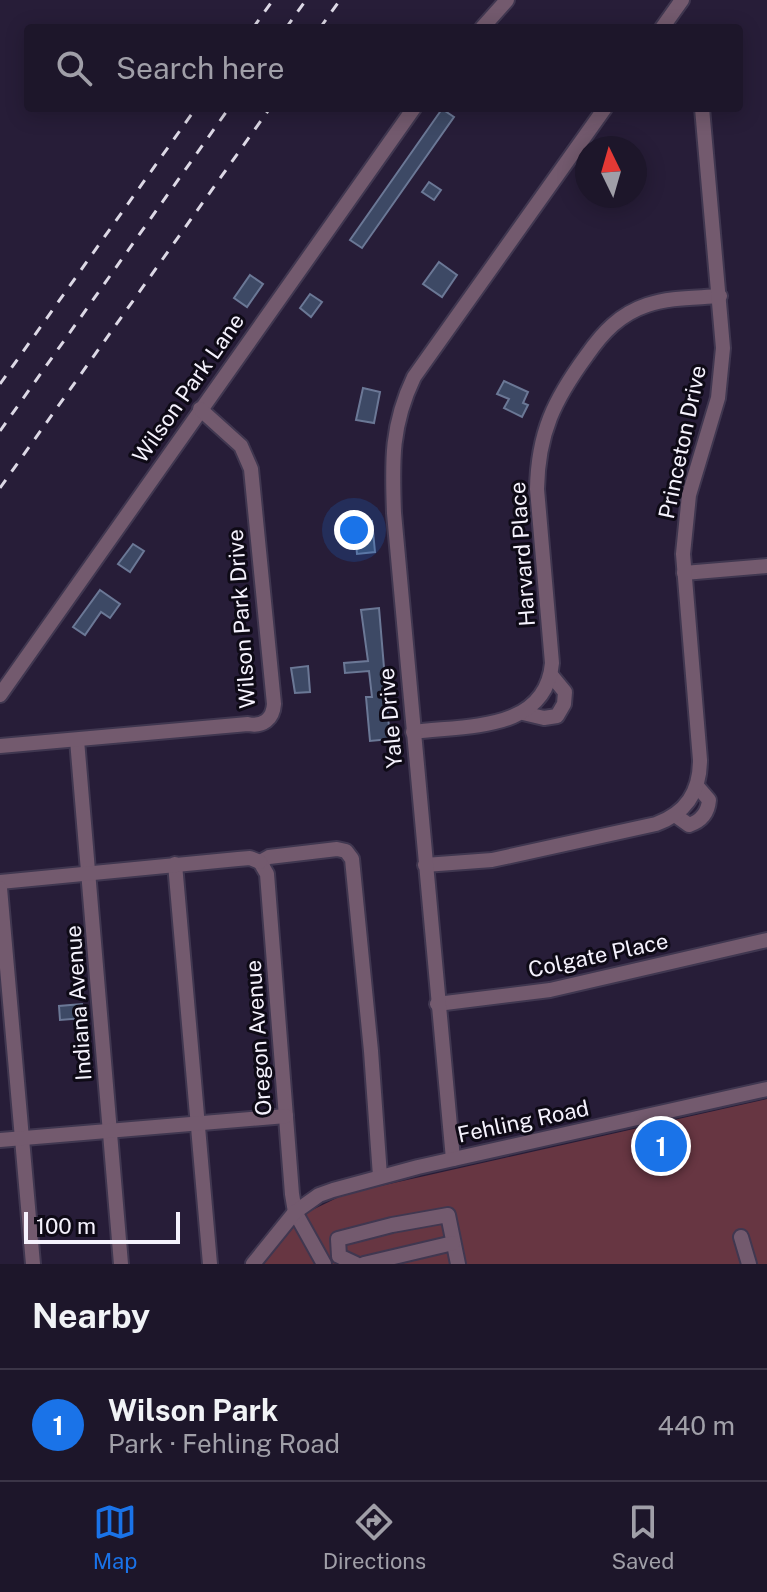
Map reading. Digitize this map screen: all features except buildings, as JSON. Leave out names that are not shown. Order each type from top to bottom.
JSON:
[{"type":"street","points":[[486,24],[507,0]]},
{"type":"street","points":[[665,24],[682,0]]},
{"type":"street","name":"Wilson Park Lane","points":[[0,695],[411,112]]},
{"type":"street","name":"Yale Drive","points":[[453,1159],[394,513],[393,442],[404,399],[414,377],[602,112]]},
{"type":"street","name":"Princeton Drive","points":[[425,865],[492,860],[656,824],[675,815],[692,798],[697,786],[700,760],[683,554],[689,495],[711,423],[721,375],[723,332],[702,112]]},
{"type":"street","name":"Harvard Place","points":[[413,732],[497,722],[523,713],[544,718],[557,716],[564,704],[565,692],[551,675],[537,489],[540,448],[552,409],[603,332],[617,320],[631,311],[663,301],[720,296]]},
{"type":"street","name":"Wilson Park Drive","points":[[0,746],[254,725],[266,722],[273,711],[251,469],[241,446],[200,409]]},
{"type":"street","points":[[684,573],[767,566]]},
{"type":"street","points":[[523,713],[542,696],[551,675]]},
{"type":"street","name":"Indiana Avenue","points":[[77,740],[121,1264]]},
{"type":"street","points":[[33,1264],[0,885],[90,872],[250,858],[260,862],[269,857],[337,849],[346,851],[352,859],[380,1176]]},
{"type":"street","name":"Oregon Avenue","points":[[260,862],[267,874],[295,1212]]},
{"type":"street","points":[[175,864],[210,1264]]},
{"type":"street","name":"Colgate Place","points":[[437,1004],[550,990],[767,940]]},
{"type":"street","name":"Fehling Road","points":[[295,1212],[319,1195],[380,1176],[767,1089]]},
{"type":"street","points":[[0,1140],[286,1116]]},
{"type":"street","points":[[253,1264],[295,1212],[324,1264]]},
{"type":"street","points":[[356,1264],[339,1256],[338,1239],[448,1215],[458,1264]]},
{"type":"street","points":[[741,1237],[749,1264]]},
{"type":"street","points":[[364,1264],[453,1243]]},
{"type":"shaded area","points":[[767,1099],[767,1264],[264,1264],[304,1214],[345,1194]]},
{"type":"railway","points":[[256,24],[273,0]]},
{"type":"railway","points":[[289,24],[306,0]]},
{"type":"railway","points":[[323,24],[340,0]]},
{"type":"railway","points":[[0,384],[193,112]]},
{"type":"railway","points":[[0,431],[226,112]]},
{"type":"railway","points":[[0,488],[267,112]]},
{"type":"place","name":"Wilson Park","points":[[661,1146]]}]
